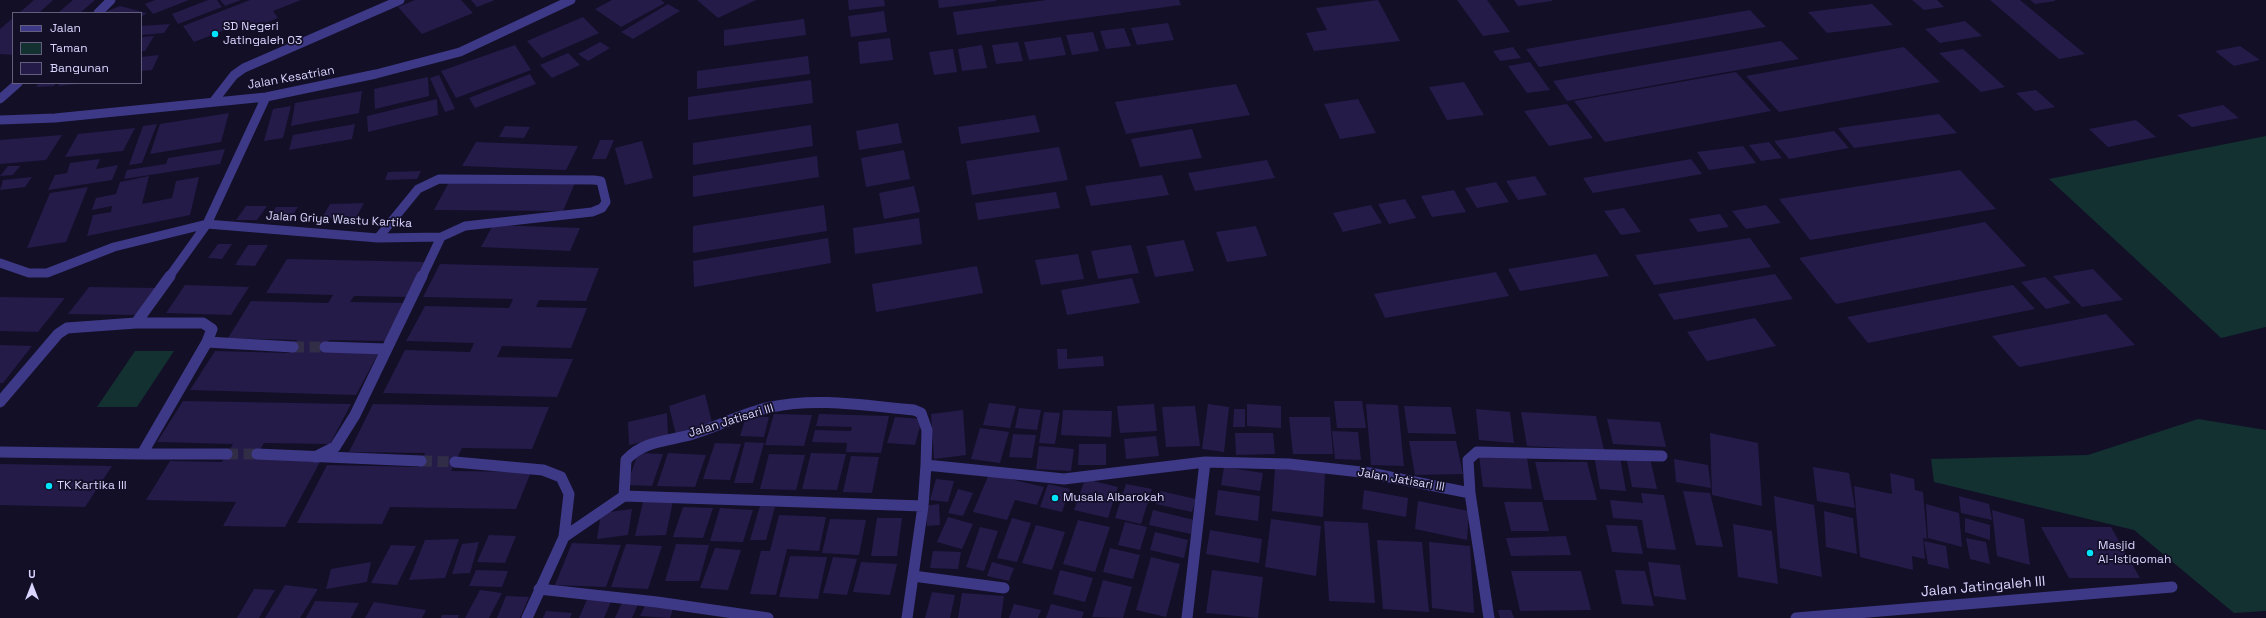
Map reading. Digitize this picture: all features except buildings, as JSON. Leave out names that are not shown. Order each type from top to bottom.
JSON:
[{"type":"street","points":[[99,12],[111,0]]},
{"type":"street","points":[[213,102],[234,75],[244,68],[400,0]]},
{"type":"street","name":"Jalan Kesatrian","points":[[0,120],[55,118],[266,97],[376,74],[460,52],[491,39],[571,0]]},
{"type":"street","points":[[0,99],[17,84]]},
{"type":"street","points":[[136,323],[206,224],[266,97]]},
{"type":"street","points":[[315,457],[331,451],[339,443],[355,415],[441,237],[465,226],[592,212],[602,208],[606,202],[601,181],[439,179],[426,183],[418,189],[378,238]]},
{"type":"street","name":"Jalan Griya Wastu Kartika","points":[[0,264],[24,272],[37,274],[47,273],[114,247],[206,224],[378,238],[441,237]]},
{"type":"street","points":[[1,400],[64,329],[73,326],[136,323],[203,323],[212,329],[207,342],[142,454]]},
{"type":"street","points":[[207,342],[292,347]]},
{"type":"street","points":[[325,347],[386,349]]},
{"type":"street","name":"Jalan Jatisari III","points":[[624,496],[626,460],[637,449],[706,430],[756,411],[788,404],[808,403],[914,410],[921,413],[927,430],[926,465],[923,506],[907,618]]},
{"type":"street","points":[[0,452],[227,454]]},
{"type":"street","points":[[1489,618],[1470,493],[1468,460],[1477,452],[1662,456]]},
{"type":"street","points":[[257,454],[421,461]]},
{"type":"street","points":[[455,462],[543,470],[561,477],[569,494],[564,537],[527,618]]},
{"type":"street","points":[[1187,618],[1205,462]]},
{"type":"street","name":"Jalan Jatisari III","points":[[926,465],[1064,478],[1205,462],[1288,464],[1362,472],[1470,493]]},
{"type":"street","points":[[564,537],[624,496],[923,506]]},
{"type":"street","points":[[913,576],[1004,588]]},
{"type":"street","name":"Jalan Jatingaleh III","points":[[1796,618],[2172,587]]},
{"type":"street","points":[[539,589],[657,602],[768,618]]},
{"type":"green space","points":[[2266,136],[2266,327],[2221,338],[2049,179]]},
{"type":"green space","points":[[135,351],[174,351],[137,407],[97,407]]},
{"type":"green space","points":[[2198,419],[2266,430],[2266,611],[2234,613],[2134,530],[1934,482],[1931,459],[2088,455]]},
{"type":"tunnel","points":[[293,347],[325,347]]},
{"type":"tunnel","points":[[227,454],[257,454]]},
{"type":"tunnel","points":[[421,461],[455,462]]},
{"type":"place","name":"SD Negeri Jatingaleh 03","points":[[215,34]]},
{"type":"place","name":"TK Kartika III","points":[[49,486]]},
{"type":"place","name":"Musala Albarokah","points":[[1055,498]]},
{"type":"place","name":"Masjid Al-Istiqomah","points":[[2090,553]]}]
